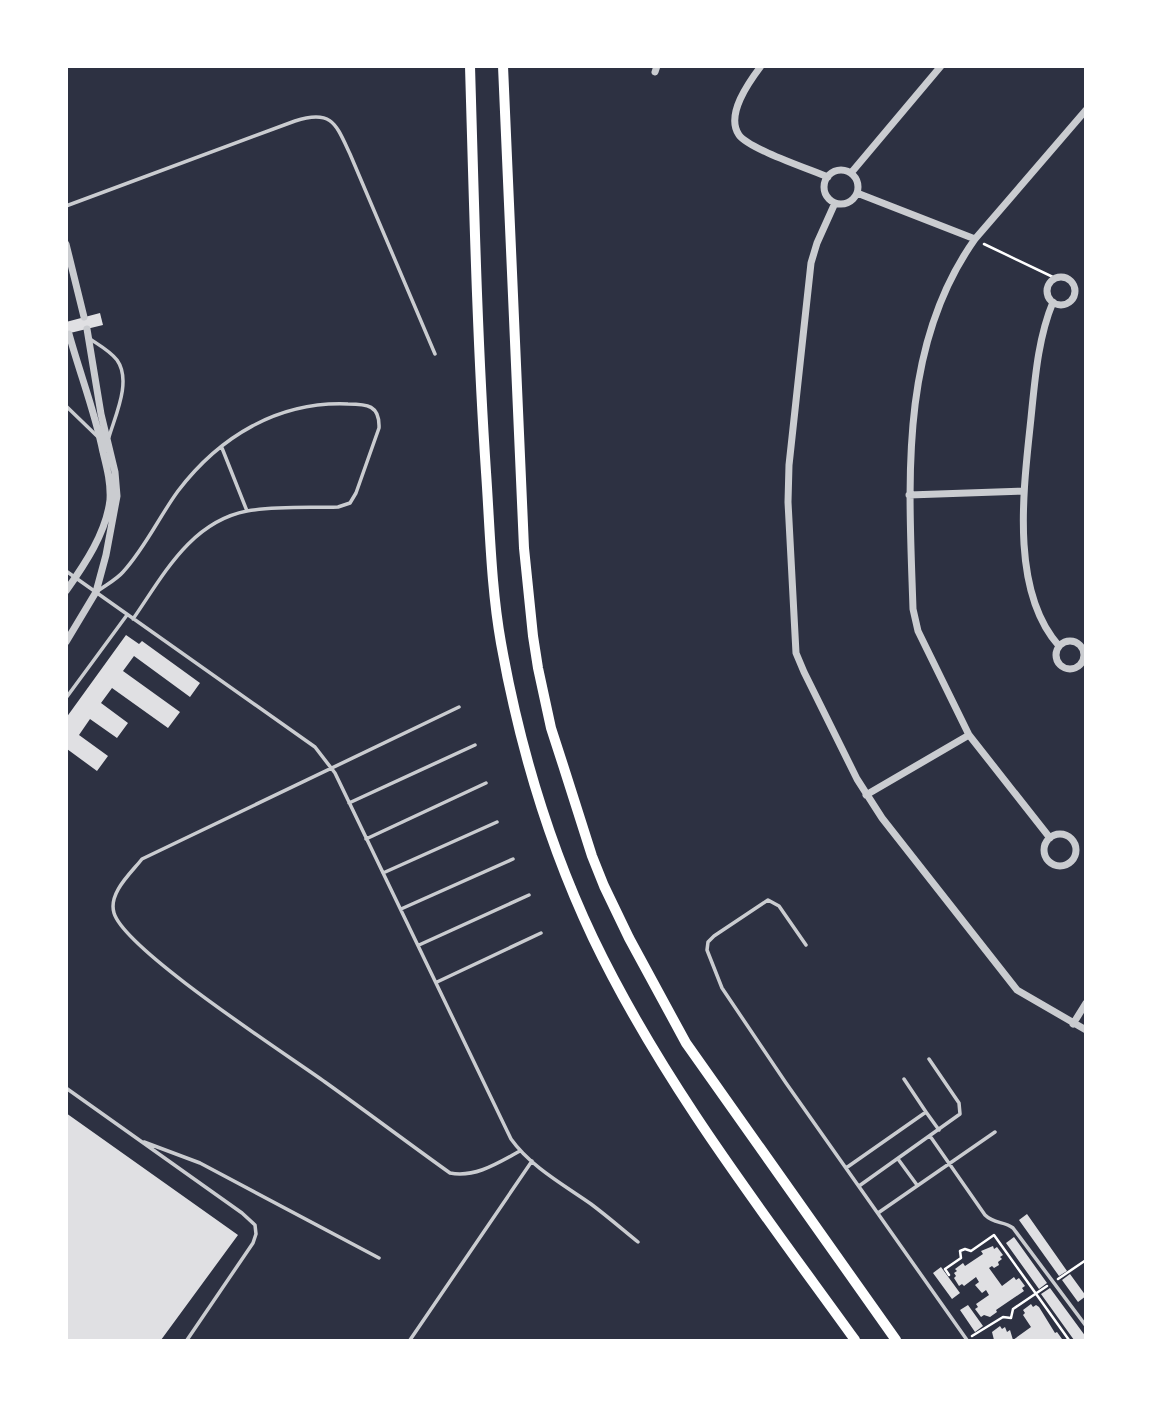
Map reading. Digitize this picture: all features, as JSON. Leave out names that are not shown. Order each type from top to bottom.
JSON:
[{"type":"main road","points":[[470,66],[481,398],[492,565],[500,640],[531,773],[572,890],[611,976],[643,1033],[736,1175],[855,1340]]},
{"type":"main road","points":[[503,66],[524,548],[533,636],[544,697],[559,753],[604,886],[686,1043],[896,1340]]},
{"type":"street","points":[[761,66],[749,83],[736,113],[735,127],[738,133],[751,145],[828,177]]},
{"type":"street","points":[[851,173],[941,66]]},
{"type":"street","points":[[1050,838],[969,735],[918,631],[915,620],[909,471],[923,348],[956,270],[975,239],[1086,110]]},
{"type":"street","points":[[836,171],[851,173],[858,182],[857,192],[846,203],[835,203],[826,195],[825,183],[828,177],[836,171]]},
{"type":"street","points":[[857,192],[975,239]]},
{"type":"street","points":[[835,203],[811,263],[789,465],[788,502],[795,644],[804,673],[866,795],[891,829],[1017,990],[1086,1030]]},
{"type":"street","points":[[66,244],[84,317]]},
{"type":"street","points":[[1055,278],[1068,279],[1075,290],[1073,298],[1067,304],[1053,302],[1047,290],[1055,278]]},
{"type":"street","points":[[1053,302],[1042,336],[1024,491],[1025,546],[1030,584],[1038,612],[1059,646]]},
{"type":"street","points":[[66,591],[101,532],[110,501],[88,333]]},
{"type":"street","points":[[66,642],[96,592],[117,496],[115,472],[69,346],[69,334]]},
{"type":"street","points":[[909,495],[1024,491]]},
{"type":"street","points":[[1069,641],[1080,645],[1085,654],[1081,665],[1071,670],[1061,666],[1056,656],[1059,646],[1069,641]]},
{"type":"street","points":[[866,795],[969,735]]},
{"type":"street","points":[[1060,834],[1070,839],[1076,848],[1076,854],[1070,863],[1059,867],[1045,858],[1044,847],[1050,838],[1060,834]]},
{"type":"street","points":[[1073,1024],[1086,1003]]},
{"type":"lane","points":[[66,206],[295,121],[317,116],[328,118],[336,124],[350,154],[435,354]]},
{"type":"lane","points":[[66,407],[104,440],[120,398],[123,376],[117,360],[88,333]]},
{"type":"lane","points":[[96,592],[123,572],[178,491],[198,468],[243,430],[269,416],[296,408],[323,404],[364,405],[373,408],[379,418],[379,428],[350,503],[338,507],[247,511],[210,526],[181,549],[133,619]]},
{"type":"lane","points":[[222,447],[247,511]]},
{"type":"lane","points":[[66,571],[315,747],[331,767],[437,982],[498,1114],[520,1151],[638,1242]]},
{"type":"lane","points":[[66,698],[127,615]]},
{"type":"lane","points":[[459,707],[142,859],[113,901],[117,920],[130,938],[184,982],[450,1173],[462,1175],[477,1172],[520,1151]]},
{"type":"lane","points":[[349,803],[475,745]]},
{"type":"lane","points":[[366,839],[486,783]]},
{"type":"lane","points":[[383,873],[497,822]]},
{"type":"lane","points":[[401,909],[513,859]]},
{"type":"lane","points":[[419,945],[529,895]]},
{"type":"lane","points":[[806,944],[779,906],[768,900],[714,936],[708,942],[707,950],[722,988],[967,1340]]},
{"type":"lane","points":[[437,982],[541,933]]},
{"type":"lane","points":[[859,1185],[960,1114],[959,1102],[929,1059]]},
{"type":"lane","points":[[904,1079],[939,1130]]},
{"type":"lane","points":[[66,1088],[251,1219],[256,1228],[253,1243],[187,1340]]},
{"type":"lane","points":[[846,1168],[926,1112]]},
{"type":"lane","points":[[878,1213],[995,1132]]},
{"type":"lane","points":[[930,1136],[988,1217],[1013,1228],[1086,1326]]},
{"type":"lane","points":[[136,1138],[200,1164],[379,1258]]},
{"type":"lane","points":[[898,1158],[917,1185]]},
{"type":"lane","points":[[410,1340],[532,1161]]},
{"type":"path","points":[[975,239],[1055,278]]},
{"type":"path","points":[[1086,758],[1086,802]]},
{"type":"path","points":[[949,1275],[945,1269],[961,1258],[960,1251],[971,1251],[994,1235],[1069,1340]]},
{"type":"path","points":[[967,1340],[1003,1317],[1011,1318],[1013,1309],[1086,1260]]},
{"type":"building","points":[[100,313],[103,325],[66,334],[66,322]]},
{"type":"building","points":[[126,635],[139,644],[142,641],[200,683],[190,697],[134,656],[123,671],[180,712],[168,728],[112,688],[101,703],[128,723],[117,738],[90,719],[79,735],[108,756],[97,771],[67,749],[66,718]]},
{"type":"building","points":[[66,1113],[238,1235],[161,1340],[66,1340]]},
{"type":"building","points":[[1027,1214],[1067,1271],[1059,1276],[1019,1220]]},
{"type":"building","points":[[1014,1237],[1047,1283],[1039,1289],[1006,1243]]},
{"type":"building","points":[[993,1246],[1003,1255],[999,1265],[989,1268],[1002,1286],[1014,1277],[1016,1280],[1019,1278],[1025,1286],[1022,1288],[1024,1291],[990,1317],[981,1317],[975,1309],[978,1307],[976,1304],[989,1295],[986,1290],[982,1293],[975,1285],[979,1282],[976,1277],[964,1286],[959,1286],[954,1273],[963,1263],[965,1266],[983,1254],[981,1251]]},
{"type":"building","points":[[941,1267],[960,1293],[952,1299],[933,1273]]},
{"type":"building","points":[[1070,1274],[1086,1296],[1078,1302],[1062,1280]]},
{"type":"building","points":[[1050,1288],[1086,1340],[1074,1340],[1041,1294]]},
{"type":"building","points":[[1031,1304],[1033,1307],[1039,1307],[1055,1333],[1062,1339],[1013,1340],[1031,1327],[1023,1315],[1023,1310]]},
{"type":"building","points":[[968,1305],[983,1326],[975,1332],[960,1310]]},
{"type":"building","points":[[1000,1326],[1002,1329],[1005,1327],[1007,1332],[1010,1330],[1013,1340],[994,1340],[992,1332]]}]
